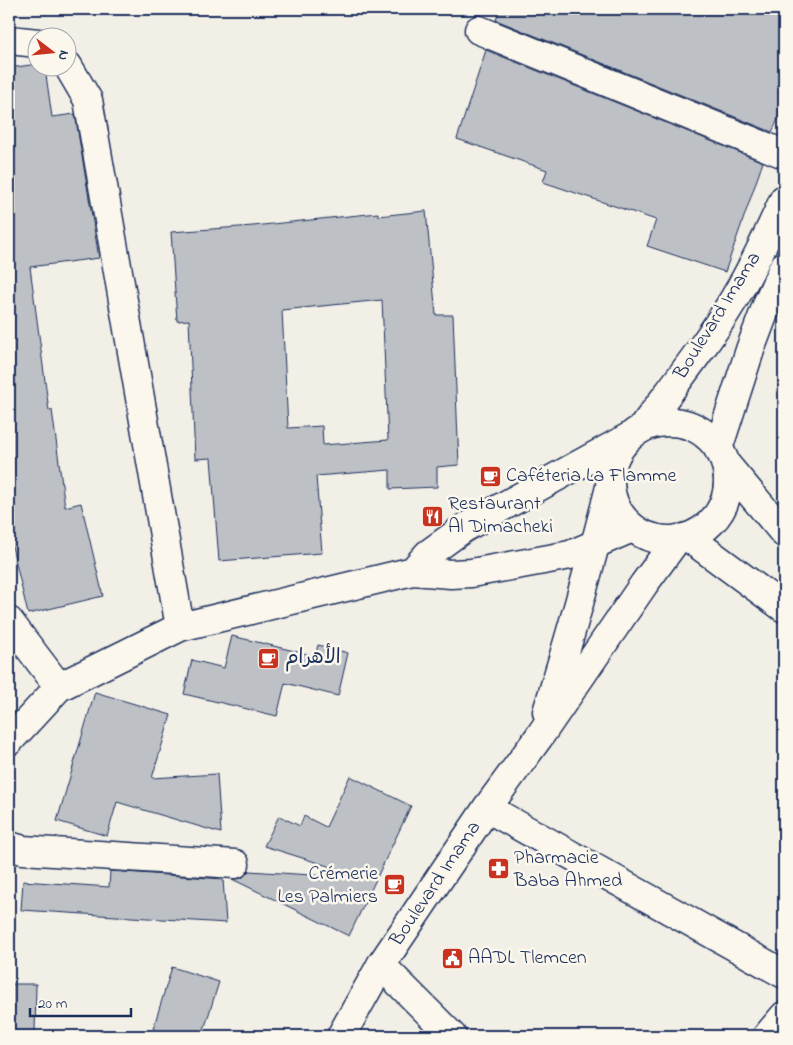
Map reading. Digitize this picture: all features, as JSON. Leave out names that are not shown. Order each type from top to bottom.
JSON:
[{"type":"street","points":[[478,30],[784,154]]},
{"type":"street","points":[[9,40],[28,42]]},
{"type":"street","points":[[75,78],[88,100],[180,627]]},
{"type":"street","name":"Boulevard Imama","points":[[636,432],[693,361],[735,298],[784,199]]},
{"type":"street","name":"Boulevard Imama","points":[[722,456],[750,350],[784,266]]},
{"type":"street","points":[[413,570],[428,554],[464,528],[636,432],[660,422],[677,422],[693,427],[707,436],[784,533]]},
{"type":"street","points":[[636,432],[617,452],[611,469],[610,487],[614,502],[621,516],[632,528],[661,540],[682,538],[701,530],[713,520],[722,507],[726,493],[728,478],[722,456]]},
{"type":"street","name":"Boulevard Imama","points":[[539,737],[570,638],[610,487]]},
{"type":"street","points":[[9,740],[59,687],[180,627],[413,570],[451,574],[471,573],[570,555],[632,528]]},
{"type":"street","points":[[682,538],[784,608]]},
{"type":"street","name":"Boulevard Imama","points":[[341,1036],[381,965],[487,808],[539,737],[644,584],[682,538]]},
{"type":"street","points":[[9,620],[59,687]]},
{"type":"street","points":[[487,808],[784,974]]},
{"type":"street","points":[[9,846],[23,850],[235,864]]},
{"type":"street","points":[[381,965],[452,1036]]},
{"type":"street","points":[[767,1036],[784,1016]]},
{"type":"building","points":[[500,9],[784,9],[784,107],[772,132],[496,20]]},
{"type":"building","points":[[486,50],[763,162],[725,272],[647,246],[656,220],[543,182],[547,170],[457,139]]},
{"type":"building","points":[[28,65],[28,78],[46,78],[52,117],[75,114],[99,258],[30,267],[49,411],[52,410],[65,507],[81,503],[103,596],[28,614],[9,534],[9,195],[13,195],[9,159],[9,68]]},
{"type":"building","points":[[426,211],[436,315],[453,315],[459,465],[437,467],[437,487],[390,489],[390,470],[316,476],[322,553],[219,561],[211,458],[195,459],[189,320],[177,321],[171,232],[253,226],[378,213],[378,216]],"holes":[[[382,300],[388,440],[323,445],[322,426],[288,428],[282,310]]]},
{"type":"building","points":[[232,636],[315,656],[318,645],[348,653],[338,696],[285,683],[277,716],[184,694],[192,660],[224,668]]},
{"type":"building","points":[[95,692],[171,715],[152,778],[217,774],[221,833],[117,802],[107,836],[57,821]]},
{"type":"building","points":[[350,776],[411,806],[349,936],[232,879],[242,878],[249,871],[327,876],[328,866],[264,846],[279,816],[300,826],[304,816],[326,827]]},
{"type":"building","points":[[110,871],[223,879],[226,923],[21,910],[23,881],[109,887]]},
{"type":"building","points":[[172,967],[219,982],[202,1036],[177,1036],[153,1029]]},
{"type":"building","points":[[9,984],[36,984],[35,1036],[9,1036]]},
{"type":"place","name":"Caféteria La Flamme","points":[[490,476]]},
{"type":"place","name":"Restaurant Al Dimacheki","points":[[432,516]]},
{"type":"place","name":"الأهرام","points":[[269,658]]},
{"type":"place","name":"Pharmacie Baba Ahmed","points":[[498,869]]},
{"type":"place","name":"Crémerie Les Palmiers","points":[[394,885]]},
{"type":"place","name":"AADL Tlemcen","points":[[452,958]]}]
